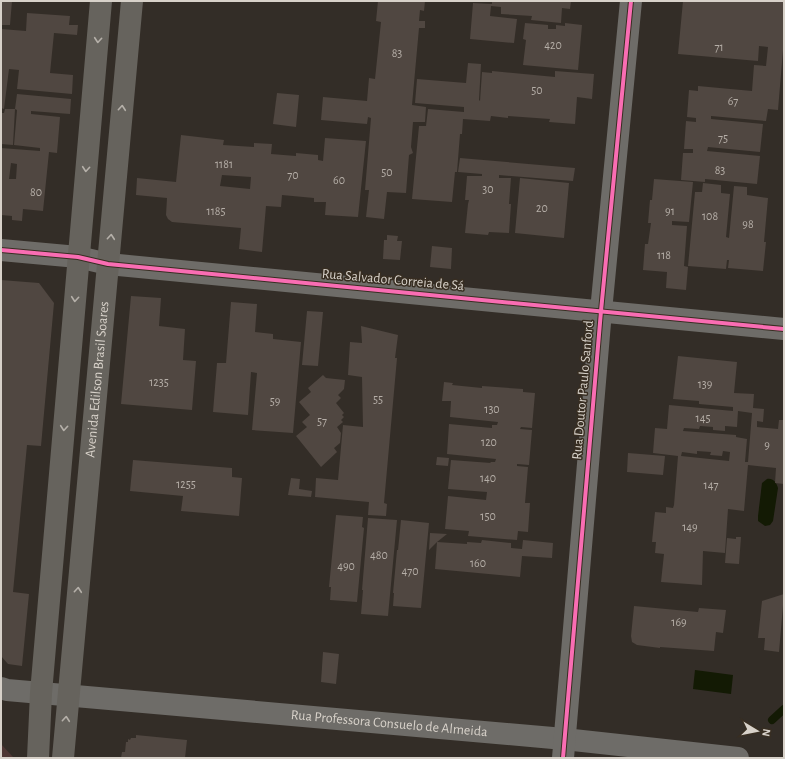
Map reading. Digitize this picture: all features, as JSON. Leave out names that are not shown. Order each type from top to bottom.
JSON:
[{"type":"main road","points":[[38,758],[41,693],[101,1]]},
{"type":"main road","name":"Avenida Edilson Brasil Soares","points":[[63,758],[132,1]]},
{"type":"street","name":"Rua Doutor Paulo Sanford","points":[[564,748],[601,311],[631,1]]},
{"type":"street","name":"Rua Salvador Correia de Sá","points":[[1,250],[78,257],[108,264],[784,329]]},
{"type":"street","name":"Rua Professora Consuelo de Almeida","points":[[1,688],[7,690],[564,748],[738,758]]},
{"type":"shaded area","points":[[767,479],[774,481],[778,488],[773,521],[770,525],[765,526],[758,521],[758,516],[762,483]]},
{"type":"shaded area","points":[[695,670],[733,675],[731,694],[693,689]]},
{"type":"shaded area","points":[[1,744],[14,758],[1,758]]},
{"type":"building","points":[[1,1],[12,1],[10,25],[1,25]]},
{"type":"building","points":[[378,1],[425,1],[424,11],[420,10],[419,21],[425,21],[425,28],[419,28],[412,105],[426,107],[425,122],[413,122],[411,147],[413,153],[409,155],[406,193],[387,192],[384,219],[366,217],[369,190],[365,190],[371,118],[368,117],[367,124],[321,120],[323,97],[367,101],[369,78],[375,79],[381,22],[376,21]]},
{"type":"building","points":[[492,1],[571,1],[570,9],[562,8],[561,23],[531,20],[532,16],[501,14],[501,7],[491,6],[490,16],[517,19],[514,43],[470,39],[473,3],[492,4]]},
{"type":"building","points":[[683,1],[784,1],[784,38],[778,110],[768,109],[766,121],[711,116],[711,119],[763,124],[760,152],[708,147],[707,151],[760,156],[757,184],[705,179],[705,182],[681,180],[683,153],[693,153],[693,149],[684,149],[686,121],[696,122],[696,118],[687,117],[689,90],[698,91],[698,86],[752,91],[754,65],[766,66],[768,47],[759,46],[758,61],[678,54]]},
{"type":"building","points":[[27,13],[70,16],[69,25],[78,25],[77,35],[54,33],[50,73],[73,75],[72,94],[17,89],[19,70],[9,69],[4,109],[1,108],[1,29],[26,31]]},
{"type":"building","points":[[525,23],[548,25],[548,29],[556,29],[556,25],[565,26],[565,23],[582,25],[578,70],[523,65],[526,40],[523,39]]},
{"type":"building","points":[[468,63],[481,64],[480,101],[482,72],[492,73],[492,71],[555,77],[555,71],[594,74],[592,99],[577,97],[575,124],[549,122],[550,119],[508,116],[508,118],[491,116],[490,121],[463,119],[452,202],[412,199],[419,126],[426,126],[428,109],[464,112],[464,107],[415,103],[417,79],[466,83]]},
{"type":"building","points":[[277,93],[299,95],[296,127],[273,124]]},
{"type":"building","points":[[17,94],[71,99],[70,114],[31,111],[31,114],[60,117],[57,153],[49,152],[43,211],[23,209],[22,221],[12,220],[12,216],[1,215],[1,148],[40,151],[40,148],[14,145],[17,110],[15,109]],"holes":[[[11,163],[17,164],[16,179],[9,179]]]},
{"type":"building","points":[[5,109],[15,109],[13,145],[1,144],[1,113],[4,113]]},
{"type":"building","points":[[181,135],[224,140],[223,145],[254,147],[254,143],[272,144],[271,154],[296,156],[296,153],[318,155],[318,160],[323,161],[325,138],[366,141],[358,217],[325,215],[326,202],[314,202],[314,198],[282,195],[281,207],[266,206],[262,252],[239,249],[241,228],[172,222],[166,215],[167,198],[136,195],[137,178],[176,182]],"holes":[[[222,175],[251,177],[250,189],[220,186]]]},
{"type":"building","points":[[460,158],[575,168],[573,181],[499,175],[499,178],[511,178],[509,233],[489,232],[488,235],[465,233],[469,200],[465,200],[467,176],[482,176],[482,174],[458,172]]},
{"type":"building","points":[[520,178],[569,183],[564,238],[515,233]]},
{"type":"building","points":[[654,179],[693,182],[689,222],[672,221],[672,225],[687,226],[684,266],[688,267],[686,290],[666,288],[667,272],[643,270],[645,244],[648,244],[651,223],[648,223]]},
{"type":"building","points":[[703,183],[721,185],[721,193],[730,194],[726,237],[729,238],[734,186],[747,187],[747,195],[768,198],[763,271],[728,268],[729,260],[727,260],[726,269],[688,266],[695,192],[702,192]]},
{"type":"building","points":[[387,235],[398,236],[397,241],[402,241],[400,260],[383,259],[384,240],[387,240]]},
{"type":"building","points":[[432,246],[452,248],[451,269],[430,267]]},
{"type":"building","points":[[1,280],[39,283],[54,303],[41,446],[27,445],[13,592],[29,594],[22,666],[8,664],[1,656]]},
{"type":"building","points":[[131,296],[161,298],[159,326],[185,329],[183,360],[196,361],[192,410],[121,404]]},
{"type":"building","points":[[231,302],[257,304],[255,332],[273,334],[273,339],[301,342],[293,433],[252,430],[257,373],[251,372],[248,415],[213,412],[217,363],[226,363]]},
{"type":"building","points":[[307,311],[323,312],[318,366],[302,365]]},
{"type":"building","points":[[361,326],[398,335],[384,503],[387,504],[386,516],[368,515],[369,502],[315,497],[316,478],[338,480],[343,425],[363,427],[362,377],[348,375],[350,342],[362,343]]},
{"type":"building","points":[[678,356],[737,362],[734,393],[754,394],[753,408],[764,409],[763,422],[757,421],[757,427],[778,429],[779,420],[784,420],[784,484],[775,483],[776,468],[748,465],[744,511],[728,509],[725,553],[703,551],[702,585],[661,582],[664,554],[655,553],[656,542],[652,542],[655,512],[666,513],[666,507],[673,508],[678,456],[653,453],[655,428],[667,429],[669,405],[733,411],[733,407],[699,404],[699,401],[673,399]],"holes":[[[738,411],[752,413],[748,462],[745,462],[747,439],[736,437],[736,435],[683,431],[684,428],[699,429],[700,426],[713,427],[713,430],[725,431],[725,426],[737,427]],[[697,451],[711,452],[710,455],[722,456],[723,451],[730,452],[729,461],[681,456],[682,452],[697,454]]]},
{"type":"building","points":[[323,375],[326,378],[345,380],[344,389],[338,395],[341,398],[336,403],[344,413],[342,415],[344,417],[341,420],[343,422],[337,427],[341,433],[340,443],[334,448],[337,452],[321,467],[296,436],[307,427],[302,422],[310,415],[299,402],[311,392],[308,388]]},
{"type":"building","points":[[444,382],[453,383],[452,385],[482,388],[482,386],[523,389],[523,392],[535,393],[532,428],[521,427],[520,429],[532,430],[529,465],[517,464],[517,466],[528,467],[525,503],[530,503],[528,532],[518,531],[517,540],[468,536],[469,531],[445,529],[448,496],[486,500],[487,492],[448,489],[451,460],[491,463],[490,462],[495,462],[496,459],[447,454],[449,424],[492,428],[492,425],[497,425],[498,422],[450,417],[451,401],[442,401]]},
{"type":"building","points":[[628,453],[665,456],[663,475],[627,472]]},
{"type":"building","points":[[437,457],[449,458],[448,466],[436,465]]},
{"type":"building","points":[[133,460],[232,468],[232,477],[242,478],[239,516],[181,511],[183,496],[130,491]]},
{"type":"building","points":[[291,478],[300,479],[299,489],[312,491],[311,497],[288,495]]},
{"type":"building","points":[[336,515],[363,517],[362,527],[364,528],[357,602],[330,600],[331,587],[329,587]]},
{"type":"building","points":[[368,518],[397,520],[388,616],[361,614]]},
{"type":"building","points":[[401,520],[429,523],[421,608],[393,606],[397,550]]},
{"type":"building","points":[[430,533],[447,534],[429,550]]},
{"type":"building","points":[[736,537],[741,537],[739,564],[725,563],[727,538],[736,539]]},
{"type":"building","points":[[482,540],[511,543],[511,548],[522,549],[523,540],[553,543],[552,558],[522,556],[520,577],[435,569],[437,542],[467,544],[467,542],[481,543]]},
{"type":"building","points":[[784,594],[779,652],[764,650],[765,638],[758,638],[762,601]]},
{"type":"building","points":[[634,606],[698,612],[699,608],[726,610],[723,633],[716,632],[714,651],[660,648],[637,645],[632,642],[631,636]]},
{"type":"building","points":[[323,652],[339,654],[336,684],[321,682]]},
{"type":"building","points":[[136,735],[187,740],[185,758],[121,758],[122,752],[125,752],[126,742],[128,742],[128,739],[130,740],[131,738],[136,738]]},
{"type":"waterway","points":[[772,720],[784,709]]},
{"type":"cycle path","points":[[563,758],[601,311],[631,1]]},
{"type":"cycle path","points":[[1,250],[78,257],[108,264],[784,329]]}]
